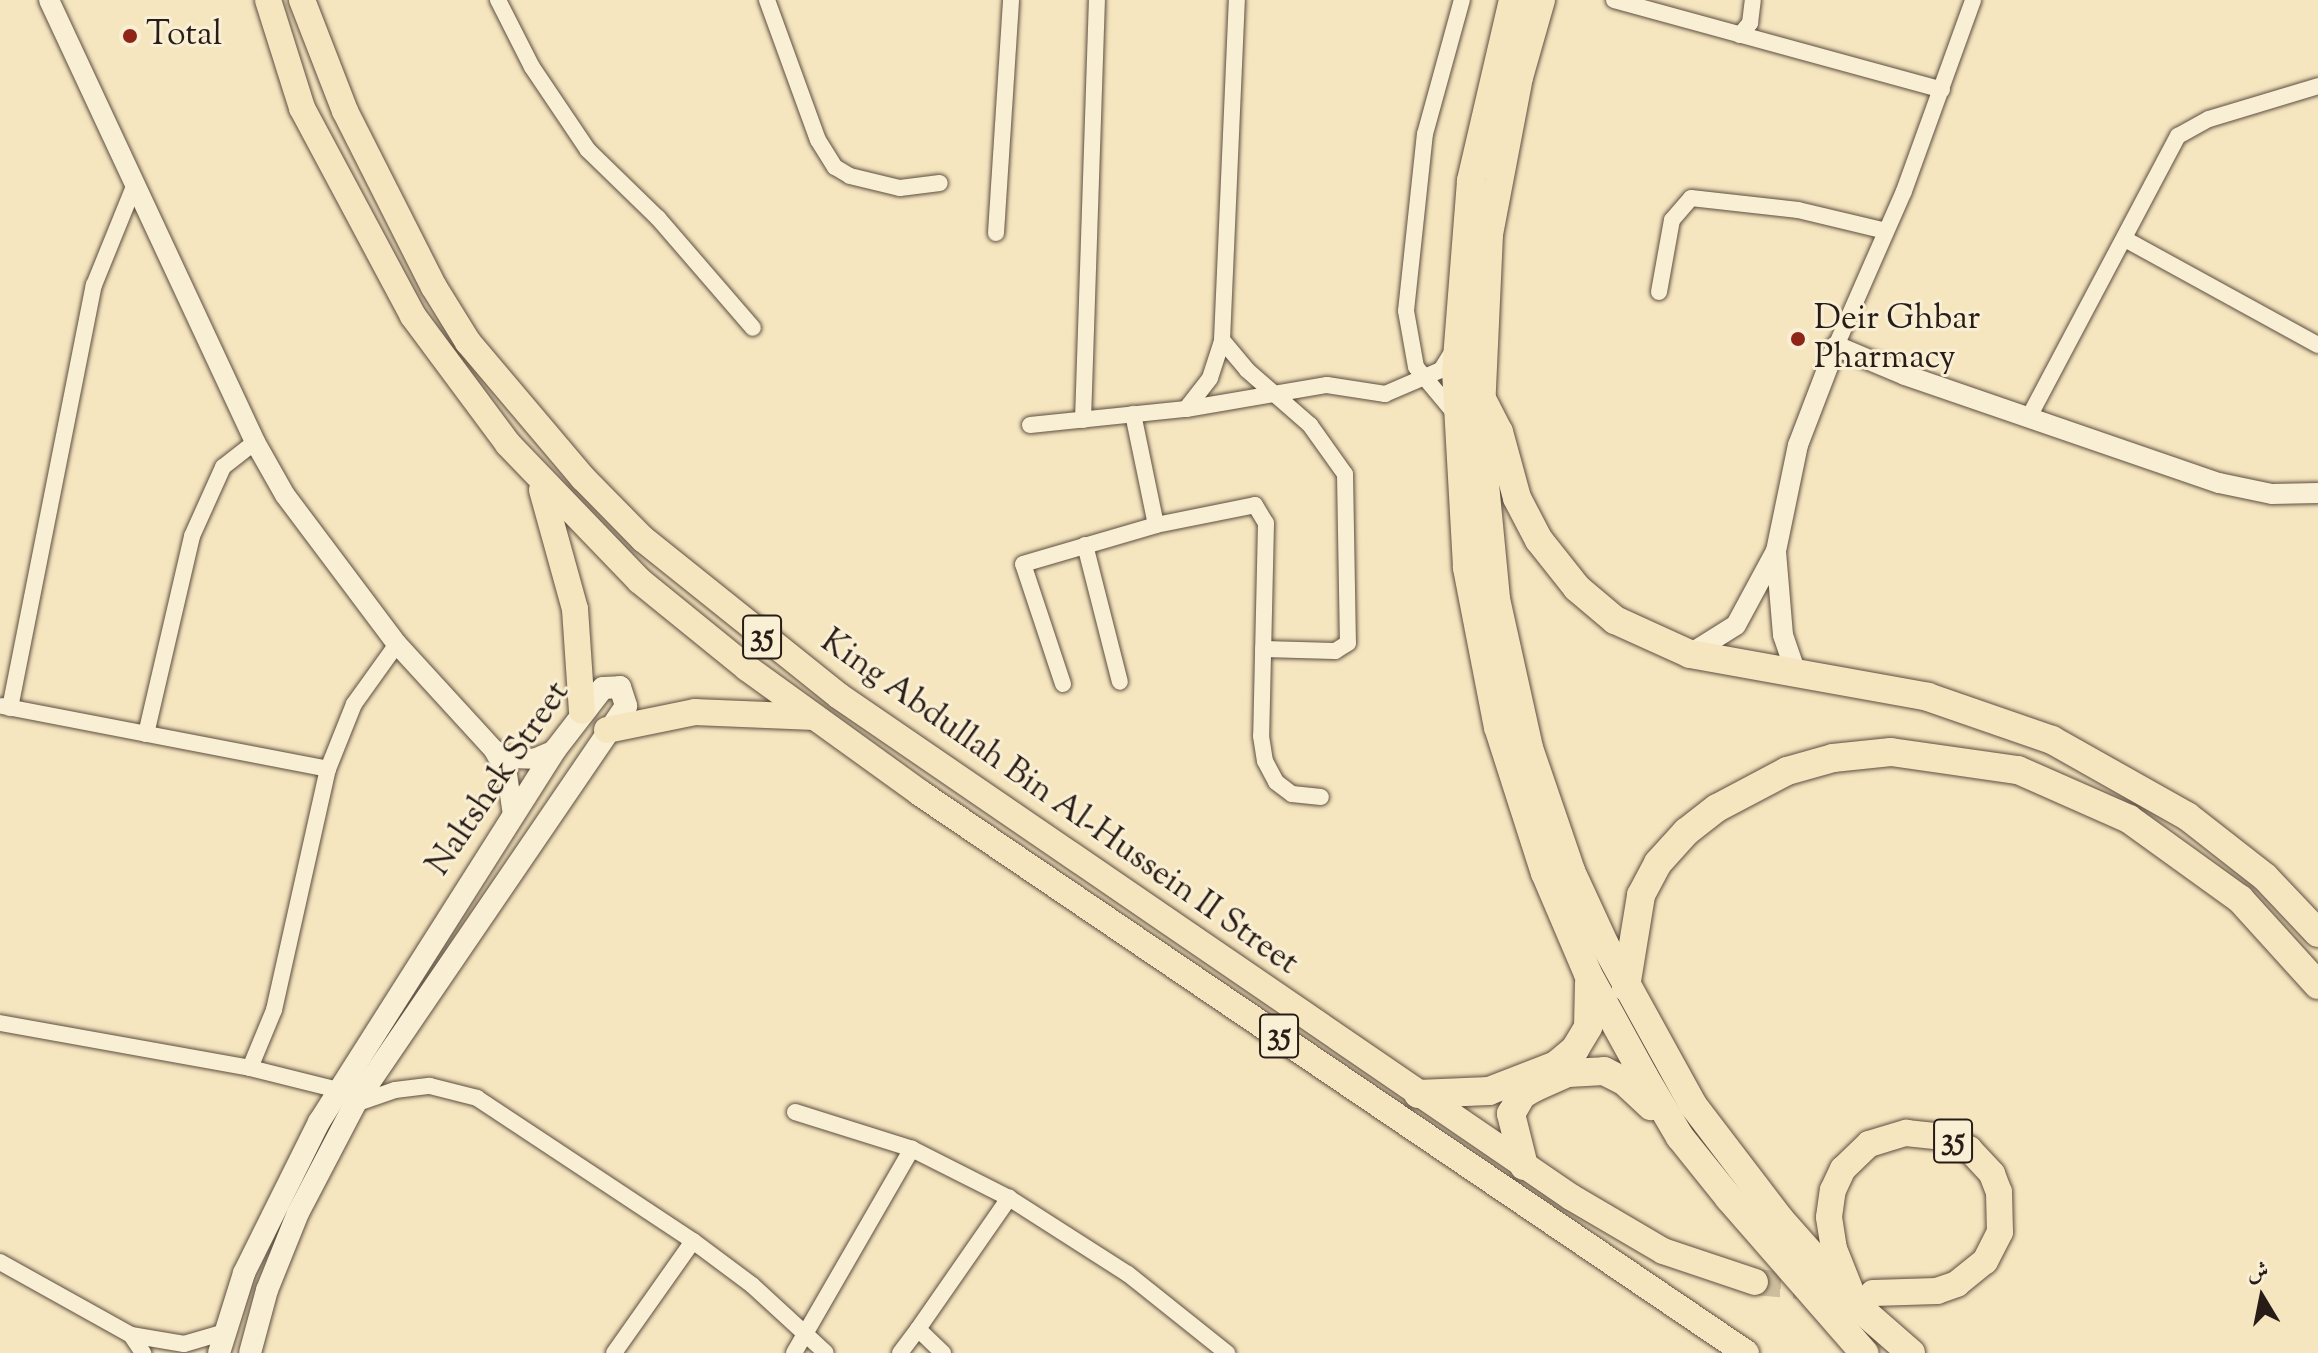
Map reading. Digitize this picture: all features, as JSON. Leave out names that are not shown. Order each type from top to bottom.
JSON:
[{"type":"highway","name":"King Abdullah Bin Al-Hussein II Street","points":[[268,0],[302,108],[376,253],[464,389],[536,475],[640,581],[814,717],[1746,1353]]},
{"type":"highway","name":"King Abdullah Bin Al-Hussein II Street","points":[[302,0],[355,133],[434,287],[468,342],[583,478],[643,539],[839,696],[1524,1166],[1645,1243],[1755,1282]]},
{"type":"highway","points":[[1513,0],[1471,181],[1456,346],[1456,415],[1467,568],[1489,693],[1526,821],[1588,974],[1680,1137]]},
{"type":"highway","points":[[1541,0],[1519,77],[1489,234],[1481,396],[1487,541],[1514,693],[1567,858],[1626,988]]},
{"type":"highway","points":[[1481,396],[1499,432],[1517,498],[1556,564],[1615,620],[1690,654],[1952,704],[2077,751],[2164,800],[2232,849],[2318,933]]},
{"type":"highway","points":[[536,475],[573,597],[582,711]]},
{"type":"highway","points":[[607,730],[695,712],[814,717]]},
{"type":"highway","points":[[1626,988],[1641,895],[1658,863],[1686,832],[1717,808],[1787,771],[1833,758],[1891,752],[2018,770],[2129,819],[2240,899],[2318,985]]},
{"type":"highway","points":[[1418,1094],[1489,1091],[1567,1057],[1588,1027],[1588,974]]},
{"type":"highway","name":"35","points":[[1626,988],[1693,1105],[1779,1218],[1865,1299],[1911,1353]]},
{"type":"highway","points":[[1524,1166],[1512,1128],[1513,1108],[1536,1087],[1579,1071],[1604,1071],[1624,1081],[1680,1137],[1789,1273],[1864,1353]]},
{"type":"highway","name":"35","points":[[1906,1133],[1942,1137],[1969,1149],[1992,1174],[1999,1192],[2000,1232],[1985,1261],[1957,1284],[1937,1291],[1865,1299],[1830,1231],[1833,1190],[1843,1169],[1869,1144],[1906,1133]]},
{"type":"main road","name":"Naltshek Street","points":[[222,1343],[278,1196],[347,1097],[607,730],[626,706],[620,687],[603,688],[582,711],[555,750],[513,815],[347,1097],[267,1290],[250,1353]]},
{"type":"street","points":[[49,0],[255,442],[335,566],[397,644],[494,750],[507,774],[513,815]]},
{"type":"street","points":[[498,0],[532,67],[588,150],[658,218],[753,328]]},
{"type":"street","points":[[767,0],[818,140],[835,167],[850,176],[900,188],[940,183]]},
{"type":"street","points":[[996,233],[1011,0]]},
{"type":"street","points":[[1083,420],[1097,0]]},
{"type":"street","points":[[1186,409],[1210,378],[1222,340],[1237,0]]},
{"type":"street","points":[[1456,415],[1422,379],[1406,325],[1415,205],[1425,134],[1462,0]]},
{"type":"street","points":[[1614,0],[1942,90]]},
{"type":"street","points":[[1740,35],[1750,23],[1753,0]]},
{"type":"street","points":[[1796,673],[1783,635],[1776,551],[1798,445],[1942,90],[1973,0]]},
{"type":"street","points":[[2029,417],[2169,150],[2189,127],[2318,86]]},
{"type":"street","points":[[135,184],[94,285],[5,707],[328,769]]},
{"type":"street","points":[[1659,292],[1672,220],[1691,198],[1798,210],[1886,231]]},
{"type":"street","points":[[2125,239],[2318,345]]},
{"type":"street","points":[[1222,340],[1321,437],[1345,474],[1349,637],[1346,647],[1335,651],[1263,649]]},
{"type":"street","points":[[1030,425],[1186,409],[1327,385],[1377,395],[1441,370],[1456,346]]},
{"type":"street","points":[[1836,346],[2219,483],[2272,494],[2318,493]]},
{"type":"street","points":[[1133,414],[1156,525]]},
{"type":"street","points":[[146,734],[192,536],[223,467],[255,442]]},
{"type":"street","points":[[1063,684],[1022,568],[1032,559],[1242,504],[1261,509],[1266,529],[1263,649],[1265,761],[1276,782],[1292,794],[1321,797]]},
{"type":"street","points":[[1085,545],[1120,682]]},
{"type":"street","points":[[1690,654],[1736,625],[1776,551]]},
{"type":"street","points":[[250,1068],[274,1010],[328,769],[354,704],[397,644]]},
{"type":"street","points":[[494,750],[511,758],[534,759],[555,750]]},
{"type":"street","points":[[0,1023],[250,1068],[347,1097],[430,1086],[477,1098],[693,1241],[806,1332],[826,1353]]},
{"type":"street","points":[[795,1112],[912,1149],[1009,1198],[1128,1274],[1227,1353]]},
{"type":"street","points":[[794,1353],[912,1149]]},
{"type":"street","points":[[900,1353],[1009,1198]]},
{"type":"street","points":[[614,1353],[693,1241]]},
{"type":"street","points":[[0,1262],[131,1335],[184,1344],[222,1343]]},
{"type":"street","points":[[918,1329],[943,1353]]},
{"type":"street","points":[[131,1335],[143,1353]]},
{"type":"tunnel","points":[[1755,1282],[1822,1288]]},
{"type":"place","name":"Total","points":[[130,36]]},
{"type":"place","name":"Deir Ghbar Pharmacy","points":[[1798,339]]}]
